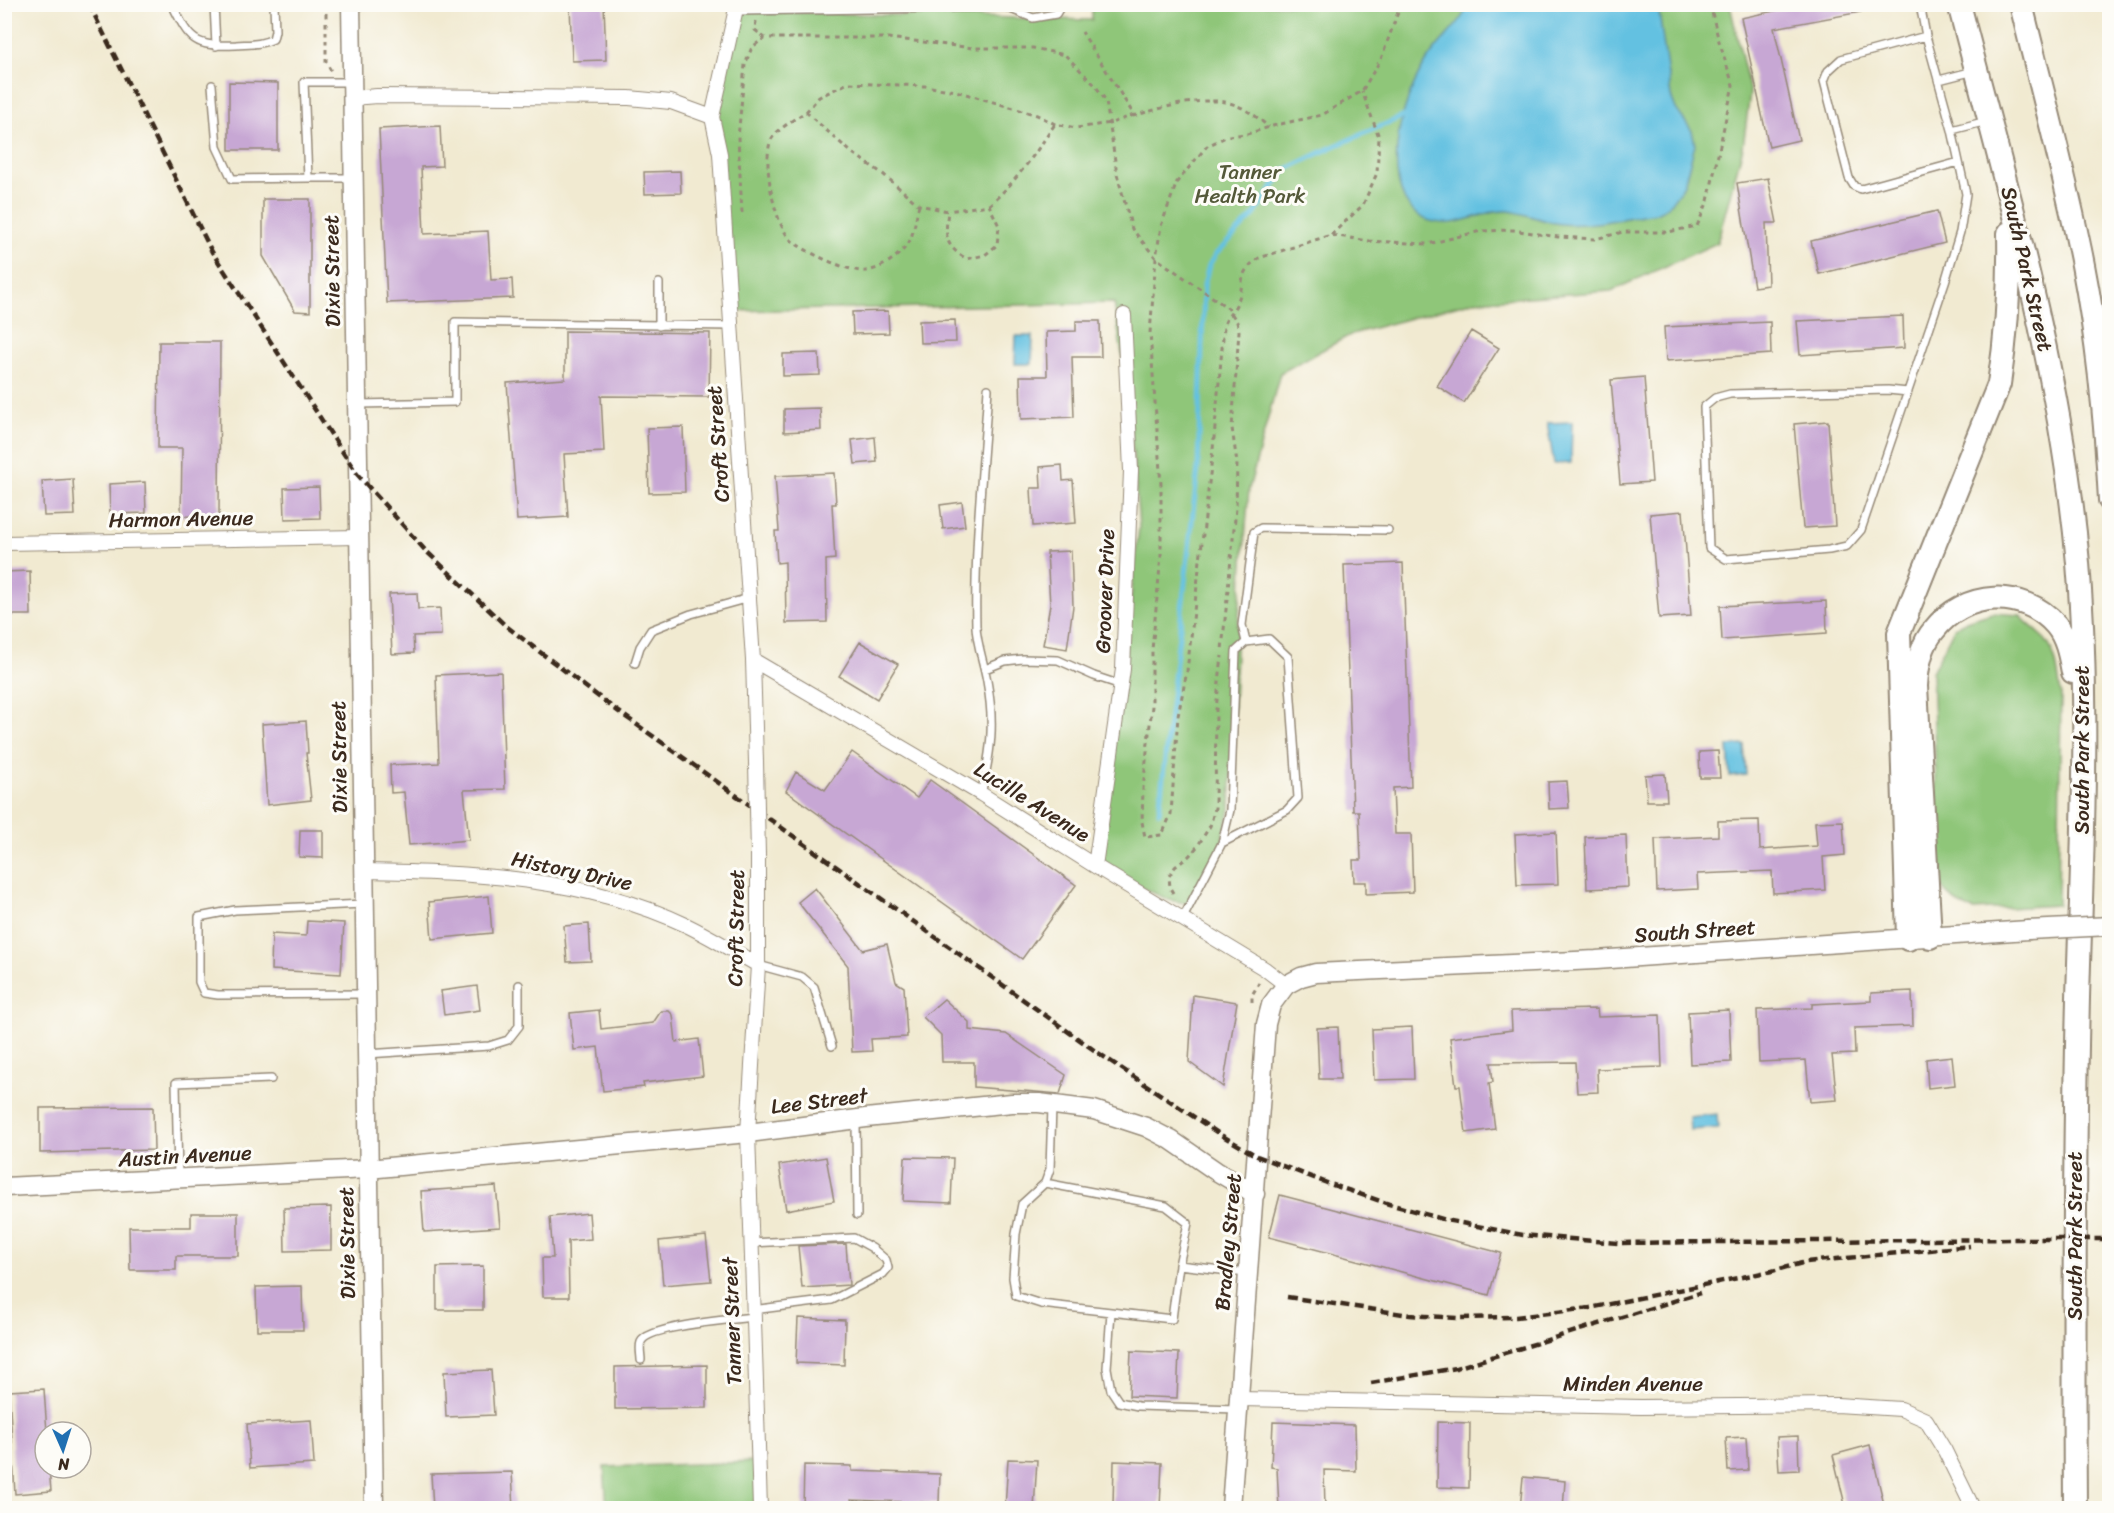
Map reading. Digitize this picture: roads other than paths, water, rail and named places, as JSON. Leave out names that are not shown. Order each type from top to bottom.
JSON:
[{"type":"main road","name":"South Park Street","points":[[1959,4],[2009,192],[2047,351],[2065,452],[2078,565],[2084,719],[2076,1124],[2075,1509]]},
{"type":"main road","points":[[2021,4],[2083,266],[2109,462],[2109,500]]},
{"type":"main road","points":[[1908,939],[1899,633],[1999,384],[2010,295],[2009,192]]},
{"type":"main road","points":[[1930,937],[1916,686],[1920,659],[1933,631],[1955,610],[1983,599],[1999,598],[2028,604],[2056,626],[2067,643],[2084,719]]},
{"type":"street","name":"Dixie Street","points":[[351,4],[374,1509]]},
{"type":"street","points":[[352,90],[377,96],[629,98],[671,102],[712,117],[737,8]]},
{"type":"street","name":"Croft Street","points":[[712,117],[720,154],[753,660],[759,965],[748,1133]]},
{"type":"street","name":"Groover Drive","points":[[1095,866],[1123,669],[1131,471],[1124,315]]},
{"type":"street","name":"Harmon Avenue","points":[[4,543],[359,537]]},
{"type":"street","name":"Lucille Avenue","points":[[753,660],[981,794],[1265,969],[1286,985]]},
{"type":"street","name":"History Drive","points":[[363,871],[479,874],[542,882],[608,896],[686,925],[759,965]]},
{"type":"street","name":"South Street","points":[[1286,985],[1301,977],[1317,973],[1596,960],[2109,926]]},
{"type":"street","name":"Bradley Street","points":[[1231,1509],[1266,1024],[1271,1005],[1286,985]]},
{"type":"street","name":"Lee Street","points":[[368,1169],[748,1133],[1012,1103],[1052,1104],[1094,1110],[1146,1127],[1171,1140],[1255,1194]]},
{"type":"street","name":"Tanner Street","points":[[748,1133],[760,1509]]},
{"type":"street","name":"Austin Avenue","points":[[4,1187],[368,1169]]},
{"type":"street","name":"Minden Avenue","points":[[1238,1404],[1641,1407],[1837,1405],[1901,1409],[1926,1420],[1945,1451],[1973,1509]]},
{"type":"lane","points":[[172,4],[183,26],[194,39],[205,45],[216,46],[265,44],[273,39],[274,4]]},
{"type":"lane","points":[[214,4],[216,46]]},
{"type":"lane","points":[[737,8],[756,11],[1006,6],[1033,18],[1056,14],[1062,4]]},
{"type":"lane","points":[[1908,392],[1888,390],[1730,394],[1714,398],[1704,406],[1709,548],[1726,559],[1829,550],[1847,546],[1861,530],[1908,392],[1960,231],[1966,194],[1920,4]]},
{"type":"lane","points":[[1926,36],[1841,59],[1828,71],[1824,81],[1846,167],[1854,186],[1861,189],[1959,162]]},
{"type":"lane","points":[[1940,81],[1976,71]]},
{"type":"lane","points":[[308,178],[304,82],[352,90]]},
{"type":"lane","points":[[212,85],[217,147],[232,179],[353,178]]},
{"type":"lane","points":[[1952,130],[1990,120]]},
{"type":"lane","points":[[659,283],[659,326]]},
{"type":"lane","points":[[356,404],[455,402],[455,322],[732,326]]},
{"type":"lane","points":[[981,794],[990,756],[993,720],[976,629],[978,539],[988,389]]},
{"type":"lane","points":[[1246,642],[1242,625],[1254,532],[1261,528],[1388,530]]},
{"type":"lane","points":[[634,663],[640,647],[651,630],[691,614],[749,598]]},
{"type":"lane","points":[[1183,918],[1222,843],[1230,810],[1236,651],[1246,642],[1269,639],[1288,657],[1298,798],[1287,810],[1222,843]]},
{"type":"lane","points":[[985,669],[1005,661],[1058,660],[1121,685]]},
{"type":"lane","points":[[364,904],[235,910],[199,917],[200,982],[204,993],[218,995],[365,994]]},
{"type":"lane","points":[[759,965],[802,977],[814,987],[832,1046]]},
{"type":"lane","points":[[366,1054],[489,1046],[508,1040],[519,1026],[519,984]]},
{"type":"lane","points":[[178,1180],[176,1083],[271,1079]]},
{"type":"lane","points":[[1045,1183],[1166,1206],[1188,1223],[1179,1265],[1172,1319],[1041,1304],[1016,1296],[1013,1278],[1016,1234],[1022,1204],[1045,1183],[1050,1169],[1052,1104]]},
{"type":"lane","points":[[856,1119],[857,1215]]},
{"type":"lane","points":[[641,1360],[641,1341],[646,1335],[682,1325],[832,1300],[883,1274],[888,1268],[886,1260],[872,1248],[854,1238],[750,1243]]},
{"type":"lane","points":[[1179,1265],[1248,1273]]},
{"type":"lane","points":[[1111,1312],[1107,1368],[1111,1390],[1119,1402],[1138,1406],[1238,1404]]},
{"type":"water","points":[[1468,5],[1658,5],[1671,96],[1676,109],[1692,131],[1695,145],[1684,185],[1668,207],[1656,213],[1572,225],[1554,223],[1508,211],[1493,212],[1451,223],[1430,221],[1415,213],[1405,199],[1399,183],[1397,144],[1400,125],[1411,92],[1422,69],[1458,22]]},
{"type":"water","points":[[1016,336],[1033,336],[1032,364],[1015,364]]},
{"type":"water","points":[[1572,422],[1571,463],[1554,464],[1547,423]]},
{"type":"water","points":[[1744,745],[1746,775],[1730,777],[1728,746]]},
{"type":"water","points":[[1717,1114],[1718,1128],[1690,1130],[1689,1117]]},
{"type":"waterway","points":[[1159,812],[1198,468],[1204,285],[1209,265],[1215,255],[1254,215],[1285,170],[1409,114]]},
{"type":"railway","points":[[89,4],[212,252],[357,474],[425,550],[506,626],[612,707],[1094,1050],[1221,1135],[1257,1156],[1389,1204],[1446,1220],[1523,1235],[1618,1243],[2110,1239]]},
{"type":"railway","points":[[1287,1297],[1410,1315],[1457,1318],[1516,1317],[1590,1308],[1806,1262],[1970,1246]]},
{"type":"railway","points":[[1371,1383],[1456,1368],[1700,1293]]},
{"type":"park label","name":"Tanner Health Park","points":[[1250,184]]}]
